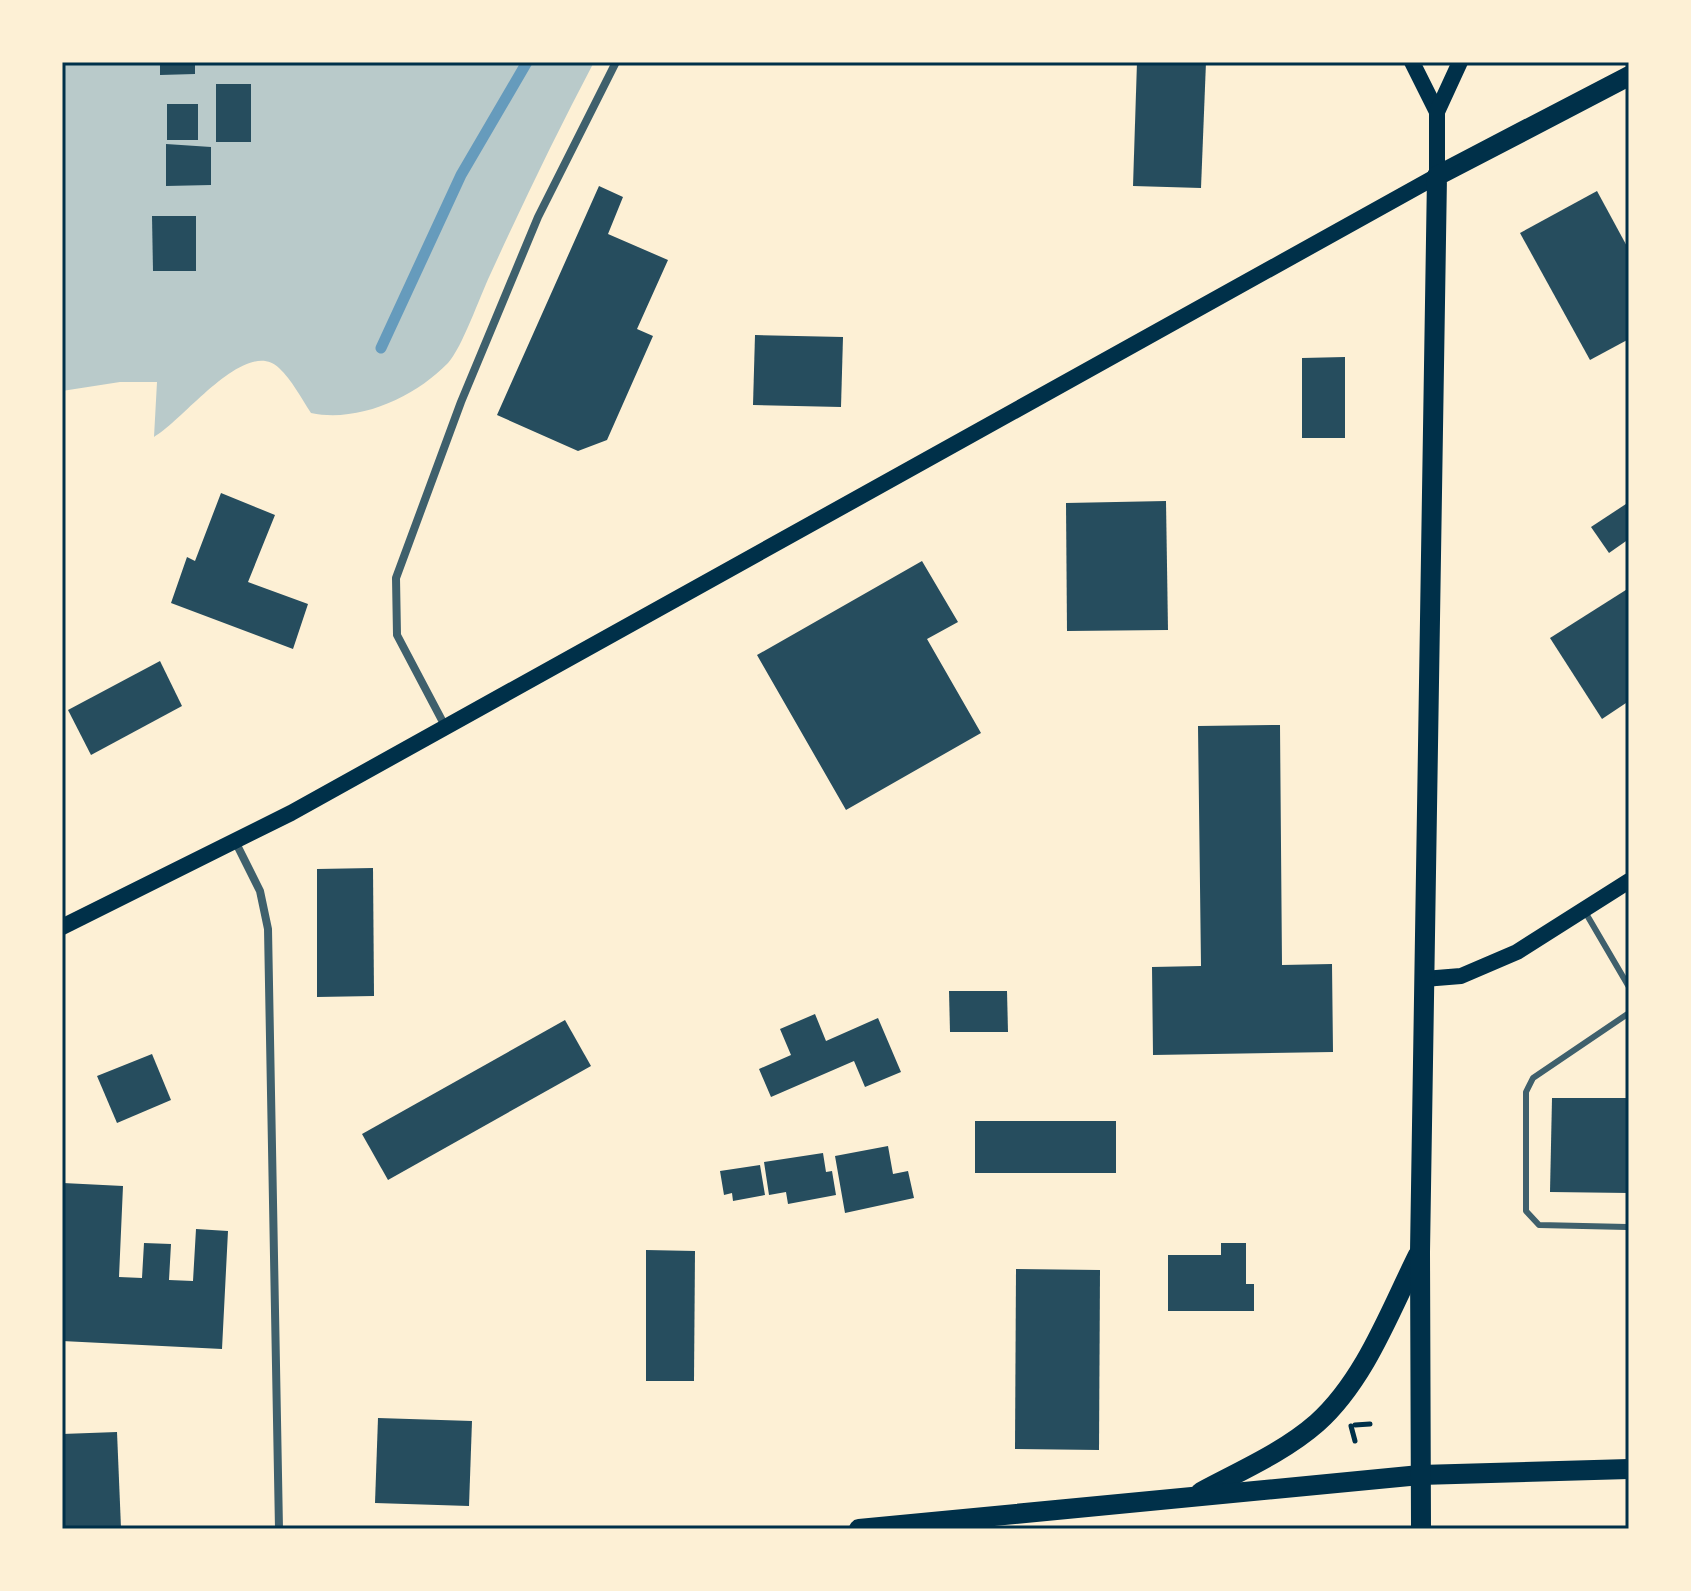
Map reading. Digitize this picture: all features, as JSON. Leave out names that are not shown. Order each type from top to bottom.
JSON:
[{"type":"main road","points":[[1412,62],[1437,112]]},
{"type":"main road","points":[[1421,1529],[1420,1252],[1437,112],[1460,62]]},
{"type":"main road","points":[[62,927],[235,841],[1437,176],[1629,76]]},
{"type":"main road","points":[[1424,979],[1461,976],[1482,969],[1517,952],[1629,881]]},
{"type":"main road","points":[[1194,1496],[1292,1442],[1337,1403],[1368,1355],[1420,1252]]},
{"type":"main road","points":[[859,1529],[1420,1475],[1629,1469]]},
{"type":"street","points":[[445,726],[397,635],[396,578],[461,402],[538,217],[616,62]]},
{"type":"street","points":[[235,841],[260,891],[268,929],[279,1529]]},
{"type":"lane","points":[[1584,910],[1629,987]]},
{"type":"lane","points":[[1627,1227],[1539,1225],[1532,1220],[1526,1211],[1526,1092],[1533,1078],[1629,1013]]},
{"type":"path","points":[[1350,1425],[1370,1424]]},
{"type":"shaded area","points":[[62,62],[594,62],[528,194],[459,346],[435,375],[403,396],[367,411],[329,415],[311,413],[279,368],[265,361],[250,363],[215,384],[154,437],[157,382],[120,382],[62,391]]},
{"type":"building","points":[[160,62],[195,62],[195,74],[160,75]]},
{"type":"building","points":[[1137,62],[1206,62],[1201,188],[1133,186]]},
{"type":"building","points":[[216,84],[251,84],[251,142],[216,142]]},
{"type":"building","points":[[167,104],[198,104],[198,140],[167,140]]},
{"type":"building","points":[[166,144],[211,147],[211,185],[166,186]]},
{"type":"building","points":[[599,186],[623,197],[608,234],[668,260],[637,329],[653,336],[607,440],[578,451],[497,415]]},
{"type":"building","points":[[1597,191],[1629,250],[1629,339],[1590,360],[1520,233]]},
{"type":"building","points":[[152,216],[196,216],[196,271],[153,271]]},
{"type":"building","points":[[755,335],[843,337],[841,407],[753,405]]},
{"type":"building","points":[[1345,357],[1345,438],[1302,438],[1302,358]]},
{"type":"building","points":[[221,493],[275,515],[248,582],[308,604],[293,649],[171,603],[187,557],[195,561]]},
{"type":"building","points":[[1166,501],[1168,630],[1067,631],[1066,503]]},
{"type":"building","points":[[1629,502],[1629,539],[1609,553],[1591,527]]},
{"type":"building","points":[[922,561],[958,622],[927,639],[981,733],[846,810],[757,655]]},
{"type":"building","points":[[1629,588],[1629,701],[1602,719],[1550,638]]},
{"type":"building","points":[[160,661],[182,706],[91,755],[68,710]]},
{"type":"building","points":[[1280,725],[1282,965],[1332,964],[1333,1052],[1153,1055],[1152,967],[1201,966],[1198,726]]},
{"type":"building","points":[[373,868],[374,996],[317,997],[317,869]]},
{"type":"building","points":[[949,991],[1007,991],[1008,1032],[950,1032]]},
{"type":"building","points":[[815,1014],[826,1041],[878,1018],[901,1072],[865,1087],[854,1061],[771,1097],[759,1069],[791,1055],[780,1029]]},
{"type":"building","points":[[565,1020],[591,1066],[388,1180],[362,1134]]},
{"type":"building","points":[[152,1054],[171,1100],[117,1123],[97,1076]]},
{"type":"building","points":[[1552,1098],[1629,1098],[1629,1193],[1550,1192]]},
{"type":"building","points":[[975,1121],[1116,1121],[1116,1173],[975,1173]]},
{"type":"building","points":[[888,1146],[893,1174],[908,1171],[914,1198],[845,1213],[835,1156]]},
{"type":"building","points":[[823,1153],[826,1172],[832,1171],[836,1195],[788,1204],[786,1192],[769,1195],[764,1162]]},
{"type":"building","points":[[760,1165],[765,1195],[733,1201],[732,1193],[724,1195],[720,1171]]},
{"type":"building","points":[[63,1183],[123,1186],[119,1277],[142,1278],[144,1243],[171,1244],[169,1280],[193,1281],[196,1229],[228,1231],[222,1349],[62,1341]]},
{"type":"building","points":[[1221,1243],[1246,1243],[1246,1284],[1254,1284],[1254,1311],[1168,1311],[1168,1255],[1221,1255]]},
{"type":"building","points":[[646,1250],[695,1251],[694,1381],[646,1381]]},
{"type":"building","points":[[1016,1269],[1100,1270],[1099,1450],[1015,1449]]},
{"type":"building","points":[[378,1418],[472,1421],[469,1506],[375,1503]]},
{"type":"building","points":[[117,1432],[121,1528],[62,1529],[62,1434]]},
{"type":"waterway","points":[[381,348],[461,175],[527,62]]}]
